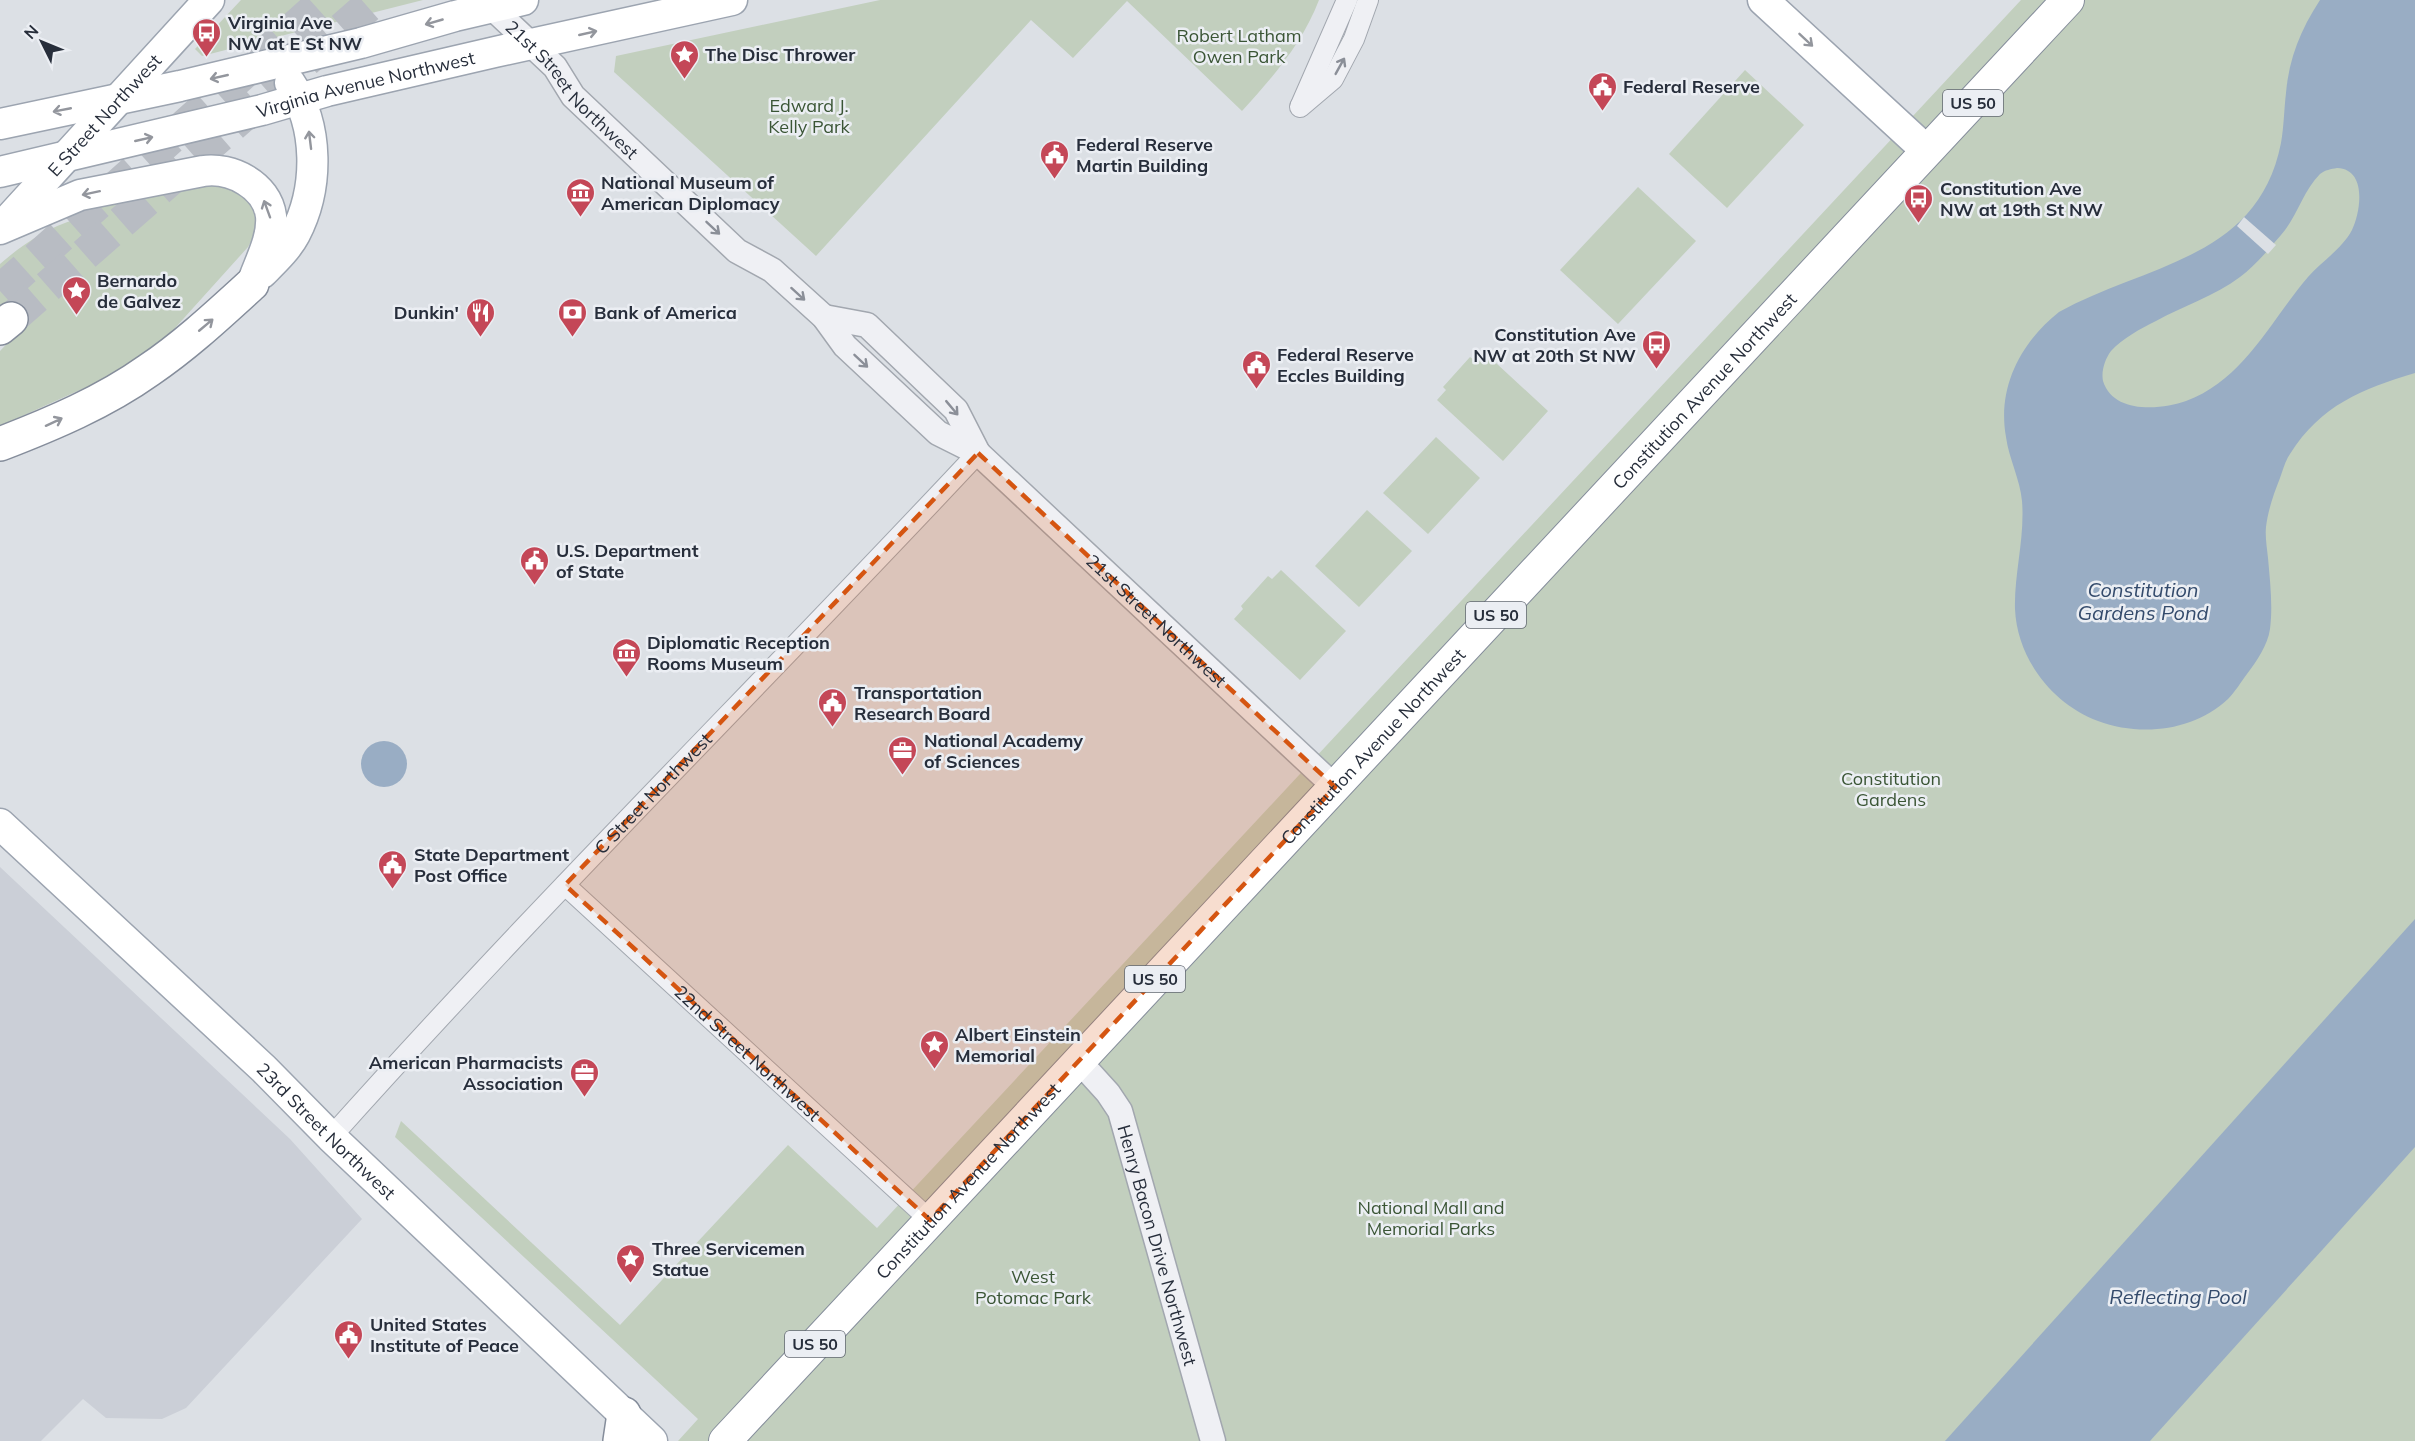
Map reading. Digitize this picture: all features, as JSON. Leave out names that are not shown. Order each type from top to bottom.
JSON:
[{"type":"highway","name":"Constitution Avenue Northwest","points":[[724,1441],[2068,0]]},
{"type":"highway","points":[[0,444],[71,414],[147,372],[252,284]]},
{"type":"main road","name":"E Street Northwest","points":[[0,229],[209,0]]},
{"type":"main road","points":[[0,124],[361,44],[487,3],[523,0]]},
{"type":"main road","name":"Virginia Avenue Northwest","points":[[0,172],[66,158],[531,44],[732,0]]},
{"type":"main road","points":[[1763,0],[1927,151]]},
{"type":"main road","points":[[252,284],[294,236],[308,198],[312,154],[309,129],[300,99],[276,63]]},
{"type":"main road","points":[[0,229],[80,195],[203,171],[222,170],[245,179],[254,187],[262,196],[271,216],[269,239],[252,284]]},
{"type":"main road","name":"23rd Street Northwest","points":[[0,824],[264,1069],[622,1427],[652,1441]]},
{"type":"street","points":[[1347,0],[1300,107],[1333,79],[1354,39],[1368,0]]},
{"type":"street","name":"21st Street Northwest","points":[[487,3],[555,67],[573,96],[737,251],[772,270],[824,317],[844,346],[938,433],[978,453],[1335,787]]},
{"type":"street","name":"C Street Northwest","points":[[330,1137],[565,885],[831,610],[978,453]]},
{"type":"street","name":"22nd Street Northwest","points":[[565,885],[930,1220]]},
{"type":"street","name":"Henry Bacon Drive Northwest","points":[[1079,1061],[1108,1093],[1120,1111],[1213,1441]]},
{"type":"highlighted area","points":[[978,453],[1335,787],[930,1220],[565,885]]},
{"type":"shaded area","points":[[0,867],[290,1139],[362,1219],[186,1408],[162,1419],[106,1418],[83,1399],[41,1441],[0,1441]]},
{"type":"green space","points":[[241,0],[423,0],[202,56],[195,49]]},
{"type":"green space","name":"Edward J. Kelly Park","points":[[880,0],[1319,0],[1304,31],[1276,73],[1242,111],[1127,1],[1073,58],[1031,20],[816,256],[614,72],[616,56]]},
{"type":"green space","name":"Constitution Gardens","points":[[2021,0],[2415,0],[2415,1441],[678,1441],[698,1419],[395,1137],[401,1121],[620,1325],[788,1145],[877,1228]]},
{"type":"green space","points":[[1745,70],[1804,125],[1727,208],[1669,154]]},
{"type":"green space","points":[[214,185],[237,190],[254,204],[256,232],[248,247],[157,348],[111,376],[0,426],[0,351],[21,329],[0,310],[0,264],[36,237],[76,219],[73,210],[136,196]]},
{"type":"green space","points":[[1638,187],[1696,241],[1618,324],[1560,270]]},
{"type":"green space","points":[[1483,351],[1548,411],[1503,461],[1437,400],[1446,390],[1443,387],[1470,357],[1474,360]]},
{"type":"green space","points":[[1436,437],[1480,478],[1428,534],[1383,493]]},
{"type":"green space","points":[[1367,510],[1412,551],[1359,607],[1315,566]]},
{"type":"green space","points":[[1281,570],[1346,631],[1300,680],[1234,619],[1243,609],[1241,606],[1268,576],[1272,579]]},
{"type":"water","name":"Constitution Gardens Pond","points":[[2320,0],[2415,0],[2415,373],[2377,386],[2344,401],[2315,423],[2288,457],[2268,514],[2266,527],[2271,602],[2269,635],[2258,659],[2231,696],[2214,710],[2183,724],[2149,730],[2115,726],[2081,713],[2052,691],[2040,677],[2022,645],[2015,609],[2023,515],[2019,485],[2009,453],[2004,419],[2009,383],[2015,367],[2033,337],[2059,312],[2194,253],[2223,235],[2249,212],[2268,182],[2281,143],[2290,68],[2297,44]],"holes":[[[2337,168],[2347,170],[2353,175],[2359,192],[2358,212],[2348,237],[2308,277],[2255,347],[2224,379],[2186,401],[2164,406],[2139,407],[2127,404],[2108,392],[2103,381],[2103,369],[2105,361],[2116,346],[2138,331],[2220,290],[2240,277],[2262,257],[2287,228],[2309,188],[2320,174]]]},
{"type":"water","points":[[384,741],[400,748],[407,764],[400,780],[384,787],[368,780],[361,764],[368,748]]},
{"type":"water","name":"Reflecting Pool","points":[[2415,919],[2415,1147],[2150,1441],[1945,1441]]},
{"type":"pier","points":[[2244,217],[2276,245],[2268,254],[2237,226]]},
{"type":"tunnel","points":[[0,291],[325,0]]},
{"type":"tunnel","points":[[11,319],[375,0]]},
{"type":"place","name":"Virginia Ave NW at E St NW","points":[[207,58]]},
{"type":"place","name":"The Disc Thrower","points":[[684,80]]},
{"type":"place","name":"Federal Reserve","points":[[1602,112]]},
{"type":"place","name":"Federal Reserve Martin Building","points":[[1055,180]]},
{"type":"place","name":"National Museum of American Diplomacy","points":[[580,218]]},
{"type":"place","name":"Constitution Ave NW at 19th St NW","points":[[1919,224]]},
{"type":"place","name":"Bernardo de Galvez","points":[[76,316]]},
{"type":"place","name":"Dunkin'","points":[[480,338]]},
{"type":"place","name":"Bank of America","points":[[573,338]]},
{"type":"place","name":"Constitution Ave NW at 20th St NW","points":[[1657,370]]},
{"type":"place","name":"Federal Reserve Eccles Building","points":[[1256,390]]},
{"type":"place","name":"U.S. Department of State","points":[[535,586]]},
{"type":"place","name":"Diplomatic Reception Rooms Museum","points":[[626,678]]},
{"type":"place","name":"Transportation Research Board","points":[[833,728]]},
{"type":"place","name":"National Academy of Sciences","points":[[903,776]]},
{"type":"place","name":"State Department Post Office","points":[[393,890]]},
{"type":"place","name":"Albert Einstein Memorial","points":[[934,1070]]},
{"type":"place","name":"American Pharmacists Association","points":[[584,1098]]},
{"type":"place","name":"Three Servicemen Statue","points":[[631,1284]]},
{"type":"place","name":"United States Institute of Peace","points":[[349,1360]]},
{"type":"park label","name":"Robert Latham Owen Park","points":[[1239,45]]},
{"type":"park label","name":"National Mall and Memorial Parks","points":[[1431,1217]]},
{"type":"park label","name":"West Potomac Park","points":[[1033,1286]]}]
